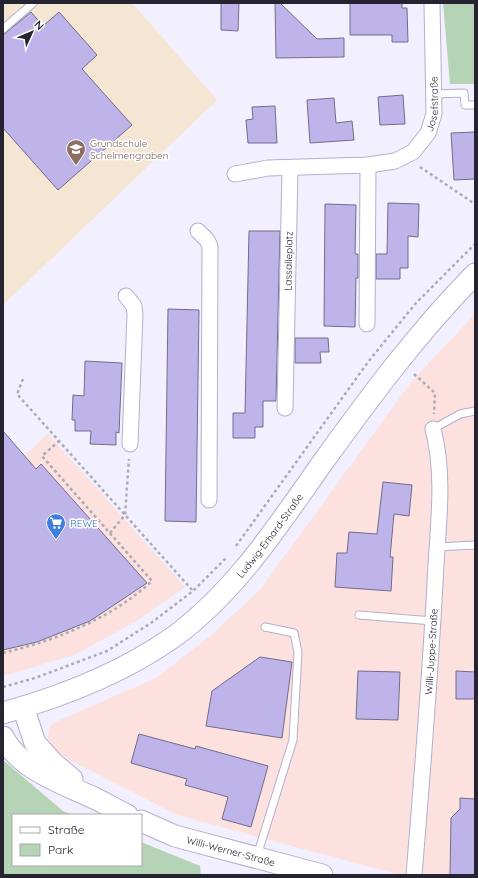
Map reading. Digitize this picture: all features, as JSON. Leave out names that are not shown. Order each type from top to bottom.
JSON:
[{"type":"main road","name":"Ludwig-Erhard-Straße","points":[[3,712],[61,695],[118,671],[176,635],[229,587],[270,537],[366,401],[438,312],[474,276]]},
{"type":"main road","points":[[23,707],[35,743],[53,763],[94,798]]},
{"type":"main road","points":[[3,737],[19,756],[37,770],[74,790],[94,798],[125,814]]},
{"type":"main road","name":"Willi-Werner-Straße","points":[[142,821],[174,836],[322,875]]},
{"type":"street","name":"Josefstraße","points":[[290,168],[368,166],[395,161],[413,152],[428,133],[434,114],[432,3]]},
{"type":"street","points":[[367,324],[368,166]]},
{"type":"street","points":[[235,174],[268,168],[290,168]]},
{"type":"street","name":"Lassalleplatz","points":[[285,408],[290,168]]},
{"type":"street","points":[[198,231],[210,246],[209,500]]},
{"type":"street","points":[[126,296],[134,306],[135,314],[130,444]]},
{"type":"street","name":"Willi-Juppe-Straße","points":[[414,875],[437,547],[440,466],[433,430]]},
{"type":"lane","points":[[3,29],[33,3]]},
{"type":"lane","points":[[434,94],[464,93],[465,105],[475,106]]},
{"type":"lane","points":[[433,430],[460,414],[475,411]]},
{"type":"lane","points":[[437,547],[475,545]]},
{"type":"lane","points":[[359,615],[433,621]]},
{"type":"lane","points":[[256,858],[293,740],[298,652],[294,633],[265,627]]},
{"type":"path","points":[[404,156],[475,204]]},
{"type":"path","points":[[3,687],[35,678],[107,651],[150,623],[193,591],[231,553],[368,362],[416,303],[475,244]]},
{"type":"path","points":[[414,374],[435,393],[433,430]]},
{"type":"path","points":[[23,379],[17,394],[193,591]]},
{"type":"path","points":[[3,653],[32,646],[82,627],[107,613],[152,581],[42,456],[59,441]]},
{"type":"path","points":[[110,533],[126,515],[130,444]]},
{"type":"shaded area","name":"Grundschule Schelmengraben","points":[[3,3],[132,3],[217,100],[3,305]]},
{"type":"shaded area","points":[[475,314],[475,875],[400,875],[177,815],[70,760],[56,751],[48,738],[49,728],[53,723],[156,678],[209,637],[259,591],[412,381]]},
{"type":"shaded area","name":"REWE","points":[[48,434],[185,587],[135,622],[74,655],[3,676],[3,475]]},
{"type":"green space","points":[[443,3],[475,3],[475,84],[450,84]]},
{"type":"green space","points":[[3,760],[63,811],[70,814],[12,814],[12,866],[142,866],[142,842],[200,866],[201,875],[3,875]]},
{"type":"building","points":[[221,3],[239,3],[238,31],[221,30]]},
{"type":"building","points":[[275,3],[280,3],[317,39],[344,38],[344,57],[276,58]]},
{"type":"building","points":[[350,3],[402,3],[402,8],[407,8],[408,42],[392,42],[392,35],[350,35]]},
{"type":"building","points":[[31,12],[43,26],[59,12],[97,55],[82,69],[132,125],[58,190],[3,128],[3,35]]},
{"type":"building","points":[[403,95],[405,124],[380,125],[378,97]]},
{"type":"building","points":[[334,98],[336,123],[352,121],[354,140],[310,143],[307,100]]},
{"type":"building","points":[[275,106],[277,143],[248,143],[246,120],[253,119],[252,107]]},
{"type":"building","points":[[475,132],[475,179],[454,180],[451,133]]},
{"type":"building","points":[[388,203],[419,204],[418,237],[408,236],[408,268],[400,268],[400,279],[376,279],[376,254],[387,254]]},
{"type":"building","points":[[325,204],[356,205],[355,254],[358,254],[358,278],[356,278],[355,327],[324,326]]},
{"type":"building","points":[[249,231],[280,231],[276,401],[263,401],[263,427],[255,427],[255,438],[233,438],[233,413],[245,413]]},
{"type":"building","points":[[168,309],[199,310],[196,522],[165,521]]},
{"type":"building","points":[[295,338],[328,338],[329,352],[320,352],[321,363],[295,363]]},
{"type":"building","points":[[85,361],[122,363],[119,433],[116,432],[116,445],[90,444],[91,431],[75,431],[75,420],[72,420],[73,395],[84,396]]},
{"type":"building","name":"REWE","points":[[3,431],[36,469],[41,464],[147,583],[90,621],[37,642],[3,650]]},
{"type":"building","points":[[383,482],[412,485],[409,516],[394,514],[390,557],[393,557],[391,591],[335,587],[337,553],[347,553],[349,532],[377,534]]},
{"type":"building","points":[[260,657],[292,662],[282,738],[206,726],[212,691]]},
{"type":"building","points":[[358,671],[400,672],[398,720],[356,719]]},
{"type":"building","points":[[456,671],[475,672],[475,699],[456,699]]},
{"type":"building","points":[[139,734],[195,749],[196,746],[268,766],[251,827],[222,819],[228,797],[185,785],[187,779],[131,763]]},
{"type":"building","points":[[460,798],[475,799],[475,875],[450,875],[451,818],[460,809]]},
{"type":"place","name":"Grundschule Schelmengraben","points":[[76,166]]},
{"type":"place","name":"REWE","points":[[56,540]]}]
